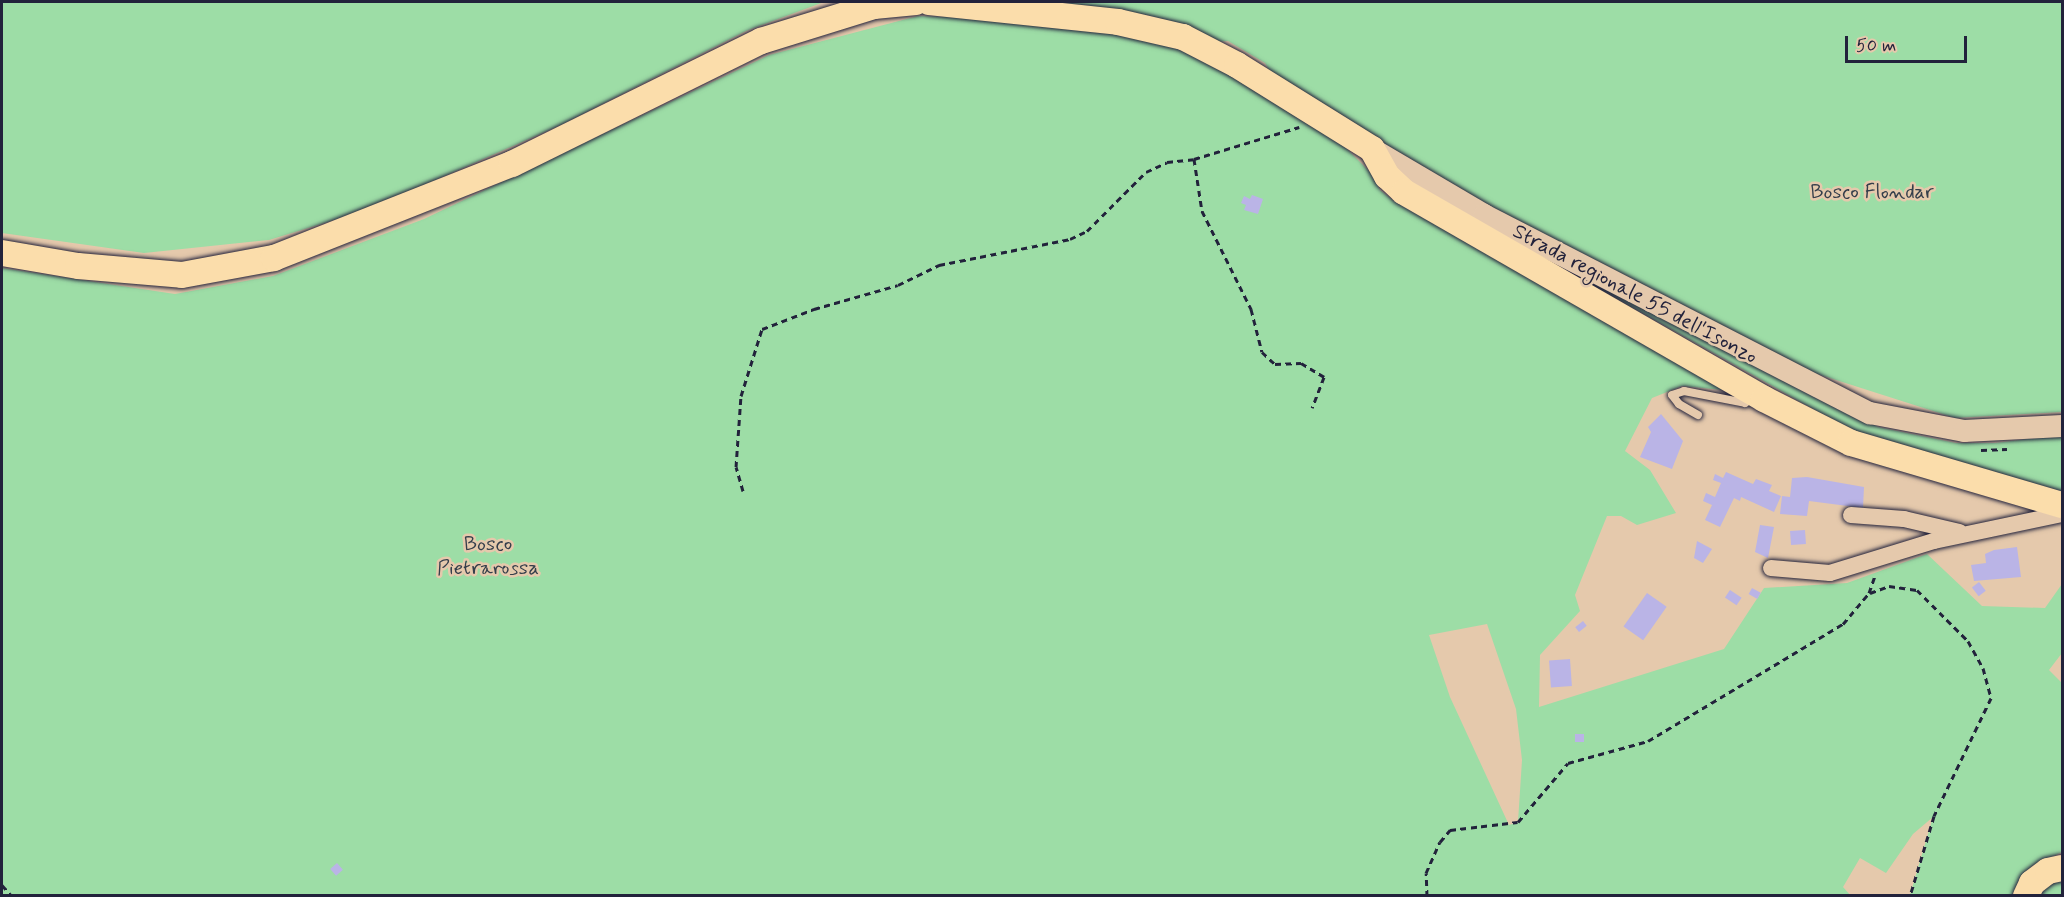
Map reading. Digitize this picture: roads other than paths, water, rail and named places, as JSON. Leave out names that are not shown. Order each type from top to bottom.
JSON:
[{"type":"main road","points":[[2,253],[78,266],[182,275],[274,258],[512,164],[761,41],[874,6],[916,2]]},
{"type":"main road","name":"Strada regionale 55 dell'Isonzo","points":[[929,2],[968,3],[1162,30],[1237,65],[1484,215],[1870,413],[1964,431],[2062,426]]},
{"type":"main road","points":[[1372,148],[1387,176],[1404,192],[1757,395],[1851,443],[2062,505]]},
{"type":"main road","points":[[2026,896],[2032,884],[2049,871],[2062,868]]},
{"type":"street","points":[[1771,568],[1830,573],[1968,534],[2062,514]]},
{"type":"street","points":[[1851,515],[1904,519],[1968,534]]},
{"type":"lane","points":[[1698,415],[1679,404],[1672,395],[1684,391],[1745,403],[1757,395]]},
{"type":"park label","name":"Bosco Flondar","points":[[1872,192]]},
{"type":"park label","name":"Bosco Pietrarossa","points":[[488,556]]}]
